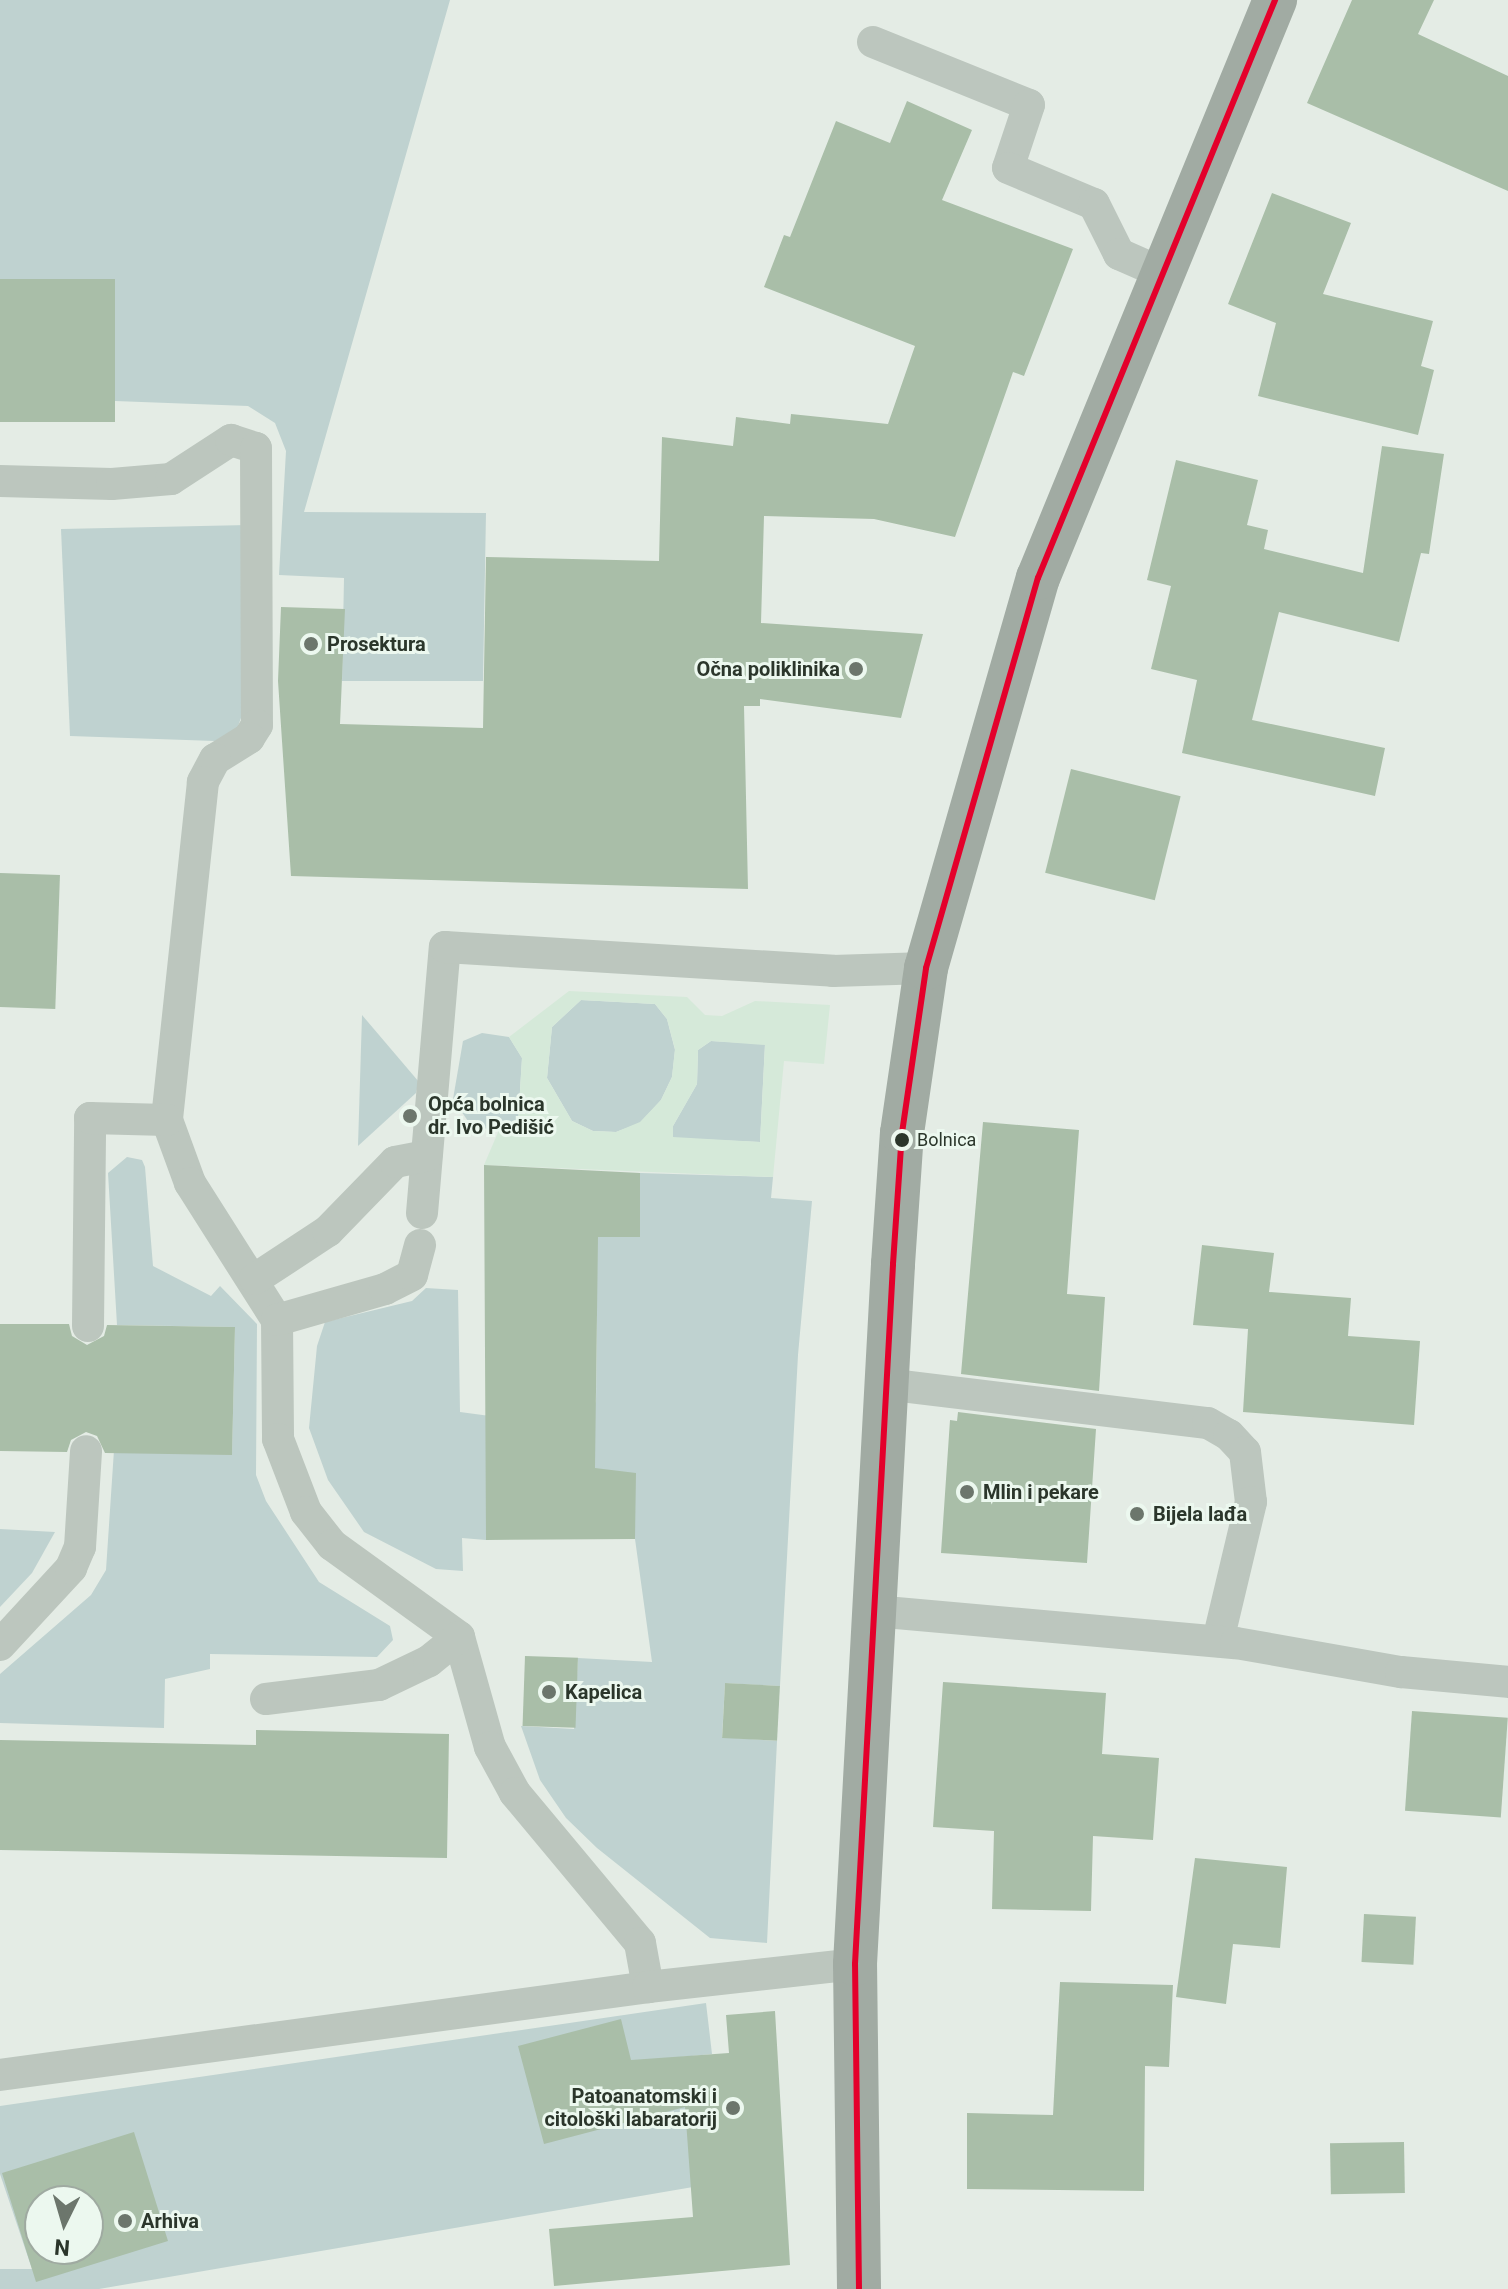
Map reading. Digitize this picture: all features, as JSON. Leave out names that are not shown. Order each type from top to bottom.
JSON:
[{"type":"main road","points":[[859,2289],[855,1964],[885,1384],[902,1133],[926,968],[1032,593],[1160,272],[1275,0]]},
{"type":"lane","points":[[873,42],[1029,105],[1008,168],[1094,204],[1119,254],[1160,272]]},
{"type":"lane","points":[[0,481],[99,485],[171,479],[231,440],[256,448],[257,725],[249,738],[215,759],[203,782],[167,1120],[190,1183],[226,1246],[255,1279],[277,1320],[278,1439],[306,1512],[332,1545],[459,1637],[490,1747],[515,1793],[640,1943],[648,1987]]},
{"type":"lane","points":[[422,1213],[445,947],[833,971],[926,968]]},
{"type":"lane","points":[[88,1326],[90,1118],[167,1120]]},
{"type":"lane","points":[[255,1279],[328,1231],[395,1162],[426,1156]]},
{"type":"lane","points":[[277,1320],[385,1289],[412,1275],[420,1245]]},
{"type":"lane","points":[[885,1384],[1208,1423],[1229,1435],[1245,1452],[1251,1502],[1218,1641]]},
{"type":"lane","points":[[0,1645],[71,1568],[81,1536],[86,1451]]},
{"type":"lane","points":[[874,1611],[1218,1641],[1401,1672],[1508,1682]]},
{"type":"lane","points":[[266,1699],[379,1685],[429,1661],[459,1637]]},
{"type":"lane","points":[[0,2075],[648,1987],[855,1964]]},
{"type":"shaded area","points":[[0,0],[450,0],[304,512],[486,513],[483,681],[342,681],[344,578],[279,575],[286,451],[275,423],[248,406],[115,401],[115,279],[0,279]]},
{"type":"shaded area","points":[[248,525],[242,715],[237,729],[215,741],[70,736],[61,529]]},
{"type":"shaded area","points":[[569,991],[687,997],[705,1015],[722,1016],[755,1001],[830,1005],[824,1064],[784,1061],[773,1177],[484,1165],[499,1130],[518,1123],[522,1058],[509,1037]],"holes":[[[581,1000],[655,1004],[667,1019],[675,1049],[672,1077],[661,1100],[640,1122],[616,1132],[593,1131],[572,1121],[547,1078],[552,1027]],[[711,1041],[765,1045],[760,1142],[673,1137],[673,1126],[697,1084],[698,1050]]]},
{"type":"shaded area","points":[[581,1000],[655,1004],[667,1019],[675,1050],[672,1077],[661,1100],[640,1123],[616,1132],[593,1131],[572,1121],[547,1078],[552,1027]]},
{"type":"shaded area","points":[[362,1015],[419,1082],[416,1093],[358,1146]]},
{"type":"shaded area","points":[[482,1033],[509,1037],[522,1058],[518,1123],[499,1130],[472,1127],[453,1099],[463,1041]]},
{"type":"shaded area","points":[[711,1041],[765,1044],[760,1142],[673,1138],[673,1126],[697,1084],[698,1050]]},
{"type":"shaded area","points":[[127,1157],[142,1160],[145,1167],[153,1266],[211,1296],[220,1286],[257,1324],[256,1475],[266,1501],[319,1582],[390,1626],[393,1640],[377,1657],[210,1654],[210,1669],[165,1679],[164,1728],[0,1723],[0,1674],[91,1595],[106,1570],[114,1450],[232,1454],[235,1327],[117,1325],[108,1173]]},
{"type":"shaded area","points":[[640,1173],[773,1177],[771,1198],[812,1201],[798,1355],[780,1686],[725,1683],[722,1737],[777,1741],[767,1943],[710,1938],[597,1848],[566,1818],[540,1780],[521,1726],[574,1729],[578,1658],[652,1662],[635,1539],[570,1465],[596,1401],[597,1305],[575,1237],[640,1237]]},
{"type":"shaded area","points":[[426,1288],[458,1290],[460,1412],[490,1416],[486,1540],[462,1538],[463,1571],[436,1569],[364,1532],[328,1480],[309,1428],[317,1346],[325,1322],[412,1301]]},
{"type":"shaded area","points":[[0,1529],[55,1532],[32,1573],[0,1607]]},
{"type":"shaded area","points":[[706,2003],[712,2054],[681,2057],[693,2187],[99,2289],[0,2289],[0,2269],[32,2269],[31,2265],[104,2265],[104,2185],[24,2185],[24,2245],[0,2174],[0,2106]]},
{"type":"building","points":[[1352,0],[1434,0],[1418,34],[1508,76],[1508,191],[1307,103]]},
{"type":"building","points":[[907,101],[972,130],[942,200],[1073,249],[1024,376],[1013,372],[955,537],[874,519],[764,516],[761,623],[923,634],[901,718],[760,699],[760,706],[744,706],[748,889],[291,876],[278,681],[281,607],[345,609],[340,724],[483,728],[486,557],[659,561],[662,437],[733,446],[736,417],[790,424],[791,414],[888,424],[915,346],[764,287],[784,235],[790,237],[836,121],[890,143]]},
{"type":"building","points":[[1272,193],[1351,223],[1323,294],[1433,321],[1421,366],[1434,370],[1418,435],[1258,396],[1276,323],[1228,304]]},
{"type":"building","points":[[0,279],[115,279],[115,422],[0,422]]},
{"type":"building","points":[[1382,446],[1444,454],[1429,554],[1421,553],[1399,642],[1279,612],[1252,720],[1385,748],[1375,796],[1182,753],[1197,680],[1151,669],[1171,586],[1147,580],[1176,460],[1258,480],[1247,525],[1268,530],[1264,549],[1363,573]]},
{"type":"building","points":[[1071,769],[1181,796],[1155,900],[1045,873]]},
{"type":"building","points":[[0,873],[60,875],[55,1009],[0,1007]]},
{"type":"building","points":[[983,1122],[1079,1130],[1067,1294],[1105,1297],[1099,1391],[961,1374]]},
{"type":"building","points":[[484,1165],[640,1173],[640,1237],[598,1237],[595,1468],[636,1473],[635,1539],[486,1540]]},
{"type":"building","points":[[1202,1245],[1274,1253],[1269,1292],[1351,1298],[1348,1336],[1420,1341],[1414,1425],[1243,1412],[1248,1329],[1193,1325]]},
{"type":"building","points":[[0,1324],[69,1324],[72,1336],[87,1345],[104,1336],[107,1325],[235,1327],[232,1455],[105,1453],[97,1436],[86,1432],[71,1440],[67,1452],[0,1451]]},
{"type":"building","points":[[958,1412],[1096,1429],[1087,1563],[941,1553],[950,1420],[957,1421]]},
{"type":"building","name":"Kapelica","points":[[525,1656],[578,1658],[576,1728],[523,1726]]},
{"type":"building","points":[[943,1682],[1106,1693],[1102,1754],[1159,1758],[1153,1840],[1093,1836],[1091,1911],[992,1909],[994,1831],[933,1827]]},
{"type":"building","points":[[725,1683],[780,1686],[777,1741],[722,1738]]},
{"type":"building","points":[[1412,1711],[1508,1718],[1501,1817],[1405,1811]]},
{"type":"building","points":[[256,1730],[449,1734],[447,1858],[0,1850],[0,1740],[256,1745]]},
{"type":"building","points":[[1195,1858],[1287,1867],[1280,1948],[1233,1944],[1226,2004],[1176,1997]]},
{"type":"building","points":[[1364,1914],[1416,1917],[1413,1965],[1361,1962]]},
{"type":"building","points":[[1060,1982],[1173,1985],[1169,2067],[1145,2066],[1144,2191],[967,2189],[967,2113],[1053,2115]]},
{"type":"building","points":[[775,2011],[790,2265],[554,2286],[549,2229],[693,2217],[685,2107],[544,2144],[518,2046],[621,2019],[631,2060],[729,2053],[726,2015]]},
{"type":"building","name":"Arhiva","points":[[134,2132],[168,2241],[104,2261],[104,2185],[24,2185],[24,2244],[2,2173]]},
{"type":"building","points":[[1404,2142],[1405,2193],[1331,2194],[1330,2143]]},
{"type":"building","name":"Arhiva","points":[[31,2265],[91,2265],[36,2282]]},
{"type":"transit line","points":[[859,2289],[855,1964],[902,1133],[926,968],[1038,578],[1275,0]]},
{"type":"place","name":"Prosektura","points":[[311,644]]},
{"type":"place","name":"Očna poliklinika","points":[[856,669]]},
{"type":"place","name":"Opća bolnica dr. Ivo Pedišić","points":[[410,1116]]},
{"type":"place","name":"Bolnica","points":[[902,1140]]},
{"type":"place","name":"Mlin i pekare","points":[[967,1492]]},
{"type":"place","name":"Bijela lađa","points":[[1137,1514]]},
{"type":"place","name":"Kapelica","points":[[549,1692]]},
{"type":"place","name":"Patoanatomski i citološki labaratorij","points":[[733,2108]]},
{"type":"place","name":"Arhiva","points":[[125,2221]]}]
